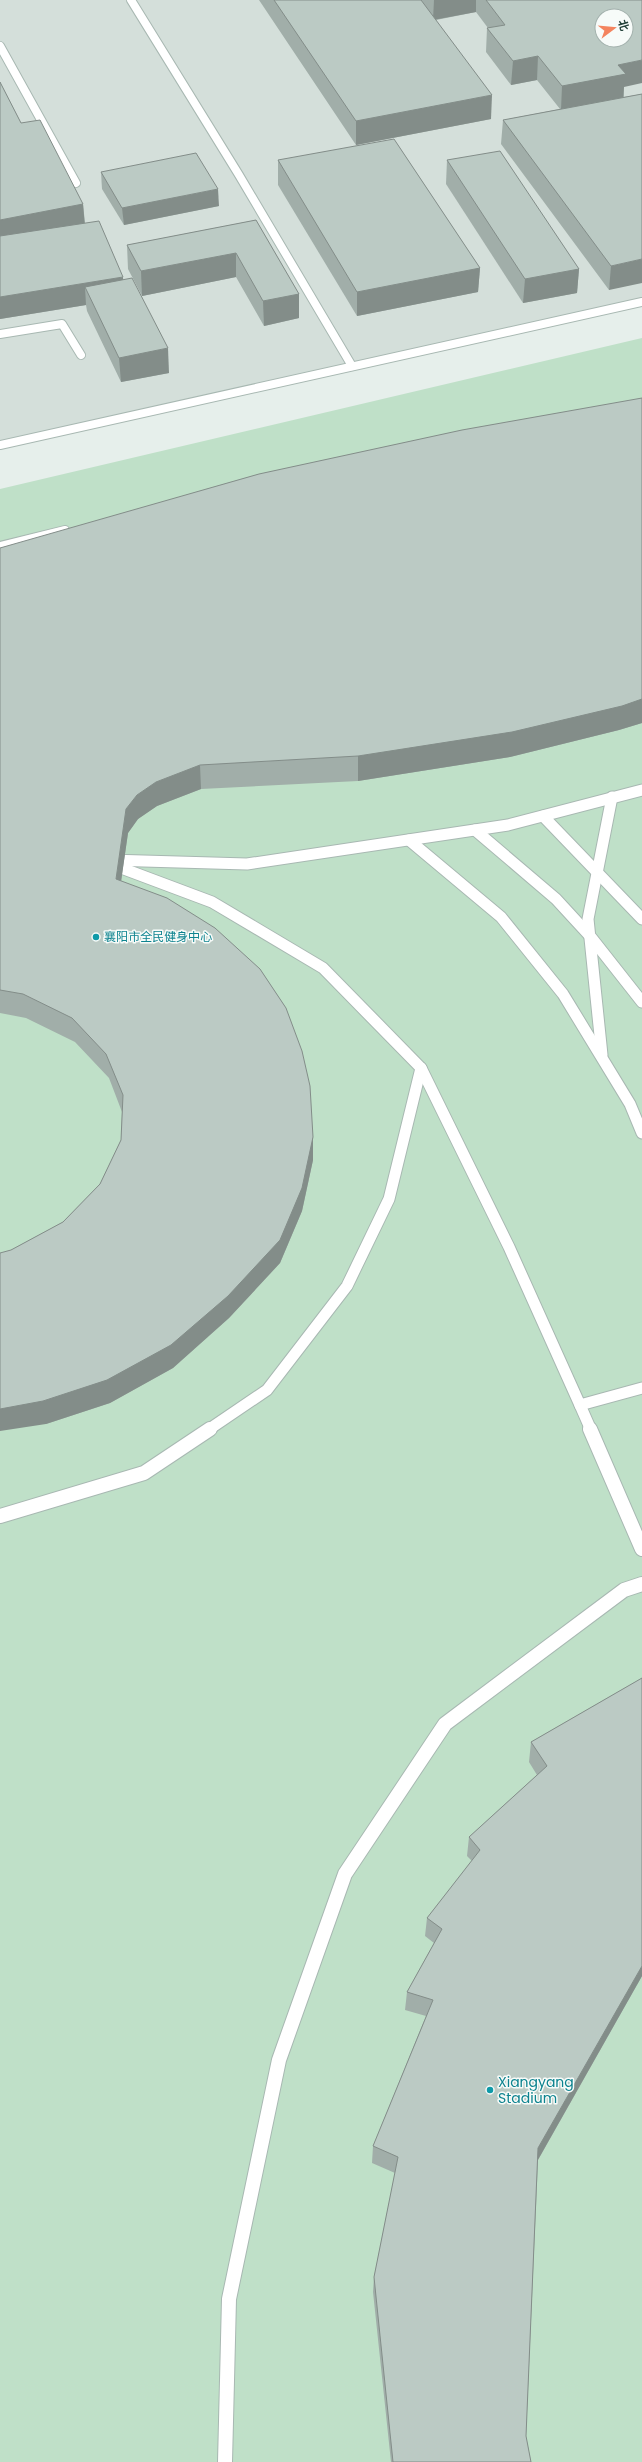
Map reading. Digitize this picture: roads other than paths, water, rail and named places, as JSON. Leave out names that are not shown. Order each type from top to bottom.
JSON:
[{"type":"street","points":[[131,0],[239,175],[352,366]]},
{"type":"street","points":[[0,46],[76,183]]},
{"type":"street","points":[[0,445],[642,302]]},
{"type":"street","points":[[0,334],[62,324],[82,356]]},
{"type":"street","points":[[0,546],[77,527]]},
{"type":"street","points":[[642,790],[508,825],[247,864],[98,859],[212,902],[323,968],[422,1068],[509,1247],[580,1405],[642,1549]]},
{"type":"street","points":[[602,1058],[588,919],[612,797]]},
{"type":"street","points":[[543,816],[642,919]]},
{"type":"street","points":[[475,830],[556,899],[590,936],[642,1002]]},
{"type":"street","points":[[409,840],[501,916],[563,994],[630,1104],[642,1119]]},
{"type":"street","points":[[0,1516],[144,1472],[267,1390],[350,1279],[389,1199],[422,1068]]},
{"type":"street","points":[[630,1104],[642,1133]]},
{"type":"street","points":[[580,1405],[642,1388]]},
{"type":"street","points":[[225,2462],[229,2299],[279,2060],[345,1874],[445,1724],[624,1590],[642,1584]]},
{"type":"place","name":"襄阳市全民健身中心","points":[[96,937]]},
{"type":"place","name":"Xiangyang Stadium","points":[[490,2090]]}]
